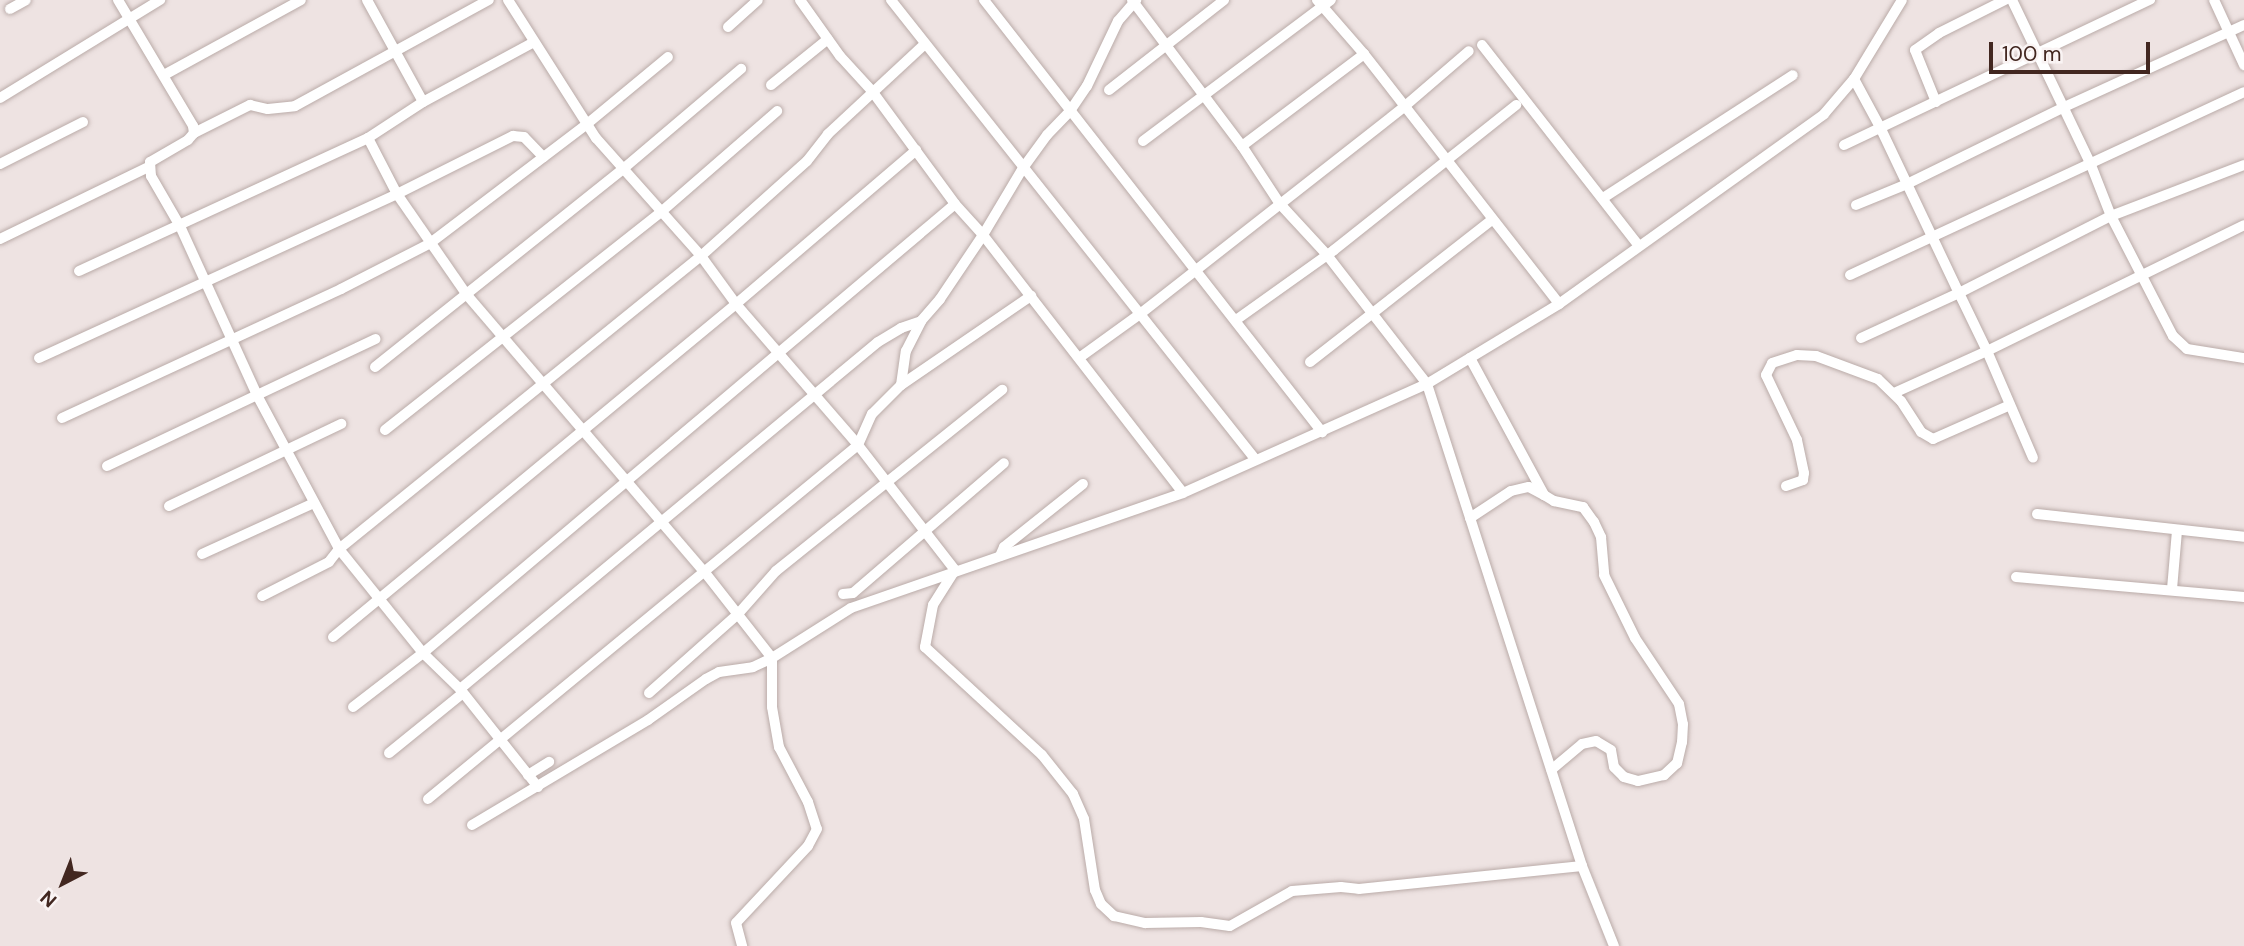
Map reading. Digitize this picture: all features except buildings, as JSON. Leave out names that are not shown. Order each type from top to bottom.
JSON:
[{"type":"street","points":[[10,9],[26,0]]},
{"type":"street","points":[[118,0],[194,133]]},
{"type":"street","points":[[0,98],[160,0]]},
{"type":"street","points":[[163,75],[301,0]]},
{"type":"street","points":[[367,0],[423,102]]},
{"type":"street","points":[[0,239],[148,167],[156,156],[250,104],[268,109],[295,106],[489,0]]},
{"type":"street","points":[[508,0],[587,124],[623,169],[701,256],[736,304],[813,396],[858,445],[884,483],[955,570]]},
{"type":"street","points":[[728,27],[758,0]]},
{"type":"street","points":[[800,0],[828,39],[872,91],[955,204],[983,235],[1183,493]]},
{"type":"street","points":[[891,0],[1255,459]]},
{"type":"street","points":[[984,0],[1322,432]]},
{"type":"street","points":[[1109,90],[1224,0]]},
{"type":"street","points":[[472,825],[648,720],[713,676],[753,667],[772,658],[851,608],[1183,493],[1427,384],[1559,304],[1824,114],[1854,79],[1900,4],[1887,0]]},
{"type":"street","points":[[1936,102],[1915,50],[1940,33],[2005,0]]},
{"type":"street","points":[[2012,0],[2036,55],[2091,165],[2111,216],[2173,336],[2187,349],[2244,358]]},
{"type":"street","points":[[1844,145],[2150,0]]},
{"type":"street","points":[[2214,0],[2244,65]]},
{"type":"street","points":[[901,385],[905,351],[920,321],[940,299],[1023,168],[1087,86],[1118,21],[1134,1],[1205,94],[1280,204],[1327,255],[1427,384],[1582,866],[1614,946]]},
{"type":"street","points":[[1143,141],[1324,2],[1559,304]]},
{"type":"street","points":[[1856,205],[1907,184],[2062,108],[2244,26]]},
{"type":"street","points":[[771,85],[828,39]]},
{"type":"street","points":[[79,271],[368,138],[423,102],[534,42]]},
{"type":"street","points":[[262,596],[329,562],[339,549],[701,256],[807,161],[828,134],[925,44]]},
{"type":"street","points":[[1482,45],[1638,245]]},
{"type":"street","points":[[1079,358],[1140,314],[1405,106],[1469,51]]},
{"type":"street","points":[[1242,146],[1364,54]]},
{"type":"street","points":[[62,418],[233,340],[429,244],[587,124],[668,57]]},
{"type":"street","points":[[375,367],[623,169],[741,69]]},
{"type":"street","points":[[1604,198],[1793,75]]},
{"type":"street","points":[[1854,79],[1880,127],[1987,351],[2033,458]]},
{"type":"street","points":[[1850,275],[2244,92]]},
{"type":"street","points":[[1236,320],[1327,255],[1516,105]]},
{"type":"street","points":[[385,430],[661,212],[778,111]]},
{"type":"street","points":[[0,164],[83,122]]},
{"type":"street","points":[[39,358],[397,194],[519,135],[543,158]]},
{"type":"street","points":[[368,138],[397,194],[429,244],[467,295],[662,521],[772,658],[772,707],[779,747],[808,802],[817,829],[802,853],[736,923],[742,946]]},
{"type":"street","points":[[333,637],[581,429],[736,304],[916,150]]},
{"type":"street","points":[[1861,338],[2111,216],[2244,165]]},
{"type":"street","points":[[148,167],[180,226],[258,397],[339,549],[423,653],[462,691],[538,787]]},
{"type":"street","points":[[353,707],[423,653],[955,204]]},
{"type":"street","points":[[1310,362],[1492,220]]},
{"type":"street","points":[[1894,393],[1987,351],[2244,225]]},
{"type":"street","points":[[428,799],[858,445],[872,414],[901,385],[1031,296]]},
{"type":"street","points":[[389,753],[878,342],[901,328],[920,321]]},
{"type":"street","points":[[107,466],[376,339]]},
{"type":"street","points":[[1786,486],[1803,480],[1804,474],[1797,440],[1766,375],[1772,363],[1797,355],[1816,356],[1878,379],[1894,393],[1922,432],[1933,439],[2010,405]]},
{"type":"street","points":[[1470,358],[1544,495]]},
{"type":"street","points":[[649,693],[738,614],[776,571],[1002,390]]},
{"type":"street","points":[[169,506],[341,424]]},
{"type":"street","points":[[843,594],[853,593],[1004,463]]},
{"type":"street","points":[[1000,556],[1004,547],[1083,484]]},
{"type":"street","points":[[1470,518],[1511,491],[1529,487],[1554,501],[1583,507],[1594,523],[1604,550],[1604,575],[1635,638],[1679,704],[1683,724],[1677,763],[1664,775],[1638,781],[1623,777],[1614,767],[1611,750],[1596,741],[1582,744],[1551,769]]},
{"type":"street","points":[[202,554],[314,503]]},
{"type":"street","points":[[2037,514],[2244,537]]},
{"type":"street","points":[[2172,589],[2177,531]]},
{"type":"street","points":[[955,570],[933,605],[925,648],[1042,755],[1073,793],[1084,819],[1095,890],[1101,904],[1114,916],[1145,923],[1201,922],[1230,926],[1292,891],[1341,887],[1359,889],[1582,866]]},
{"type":"street","points":[[2016,577],[2244,597]]},
{"type":"street","points":[[528,775],[549,762]]}]
